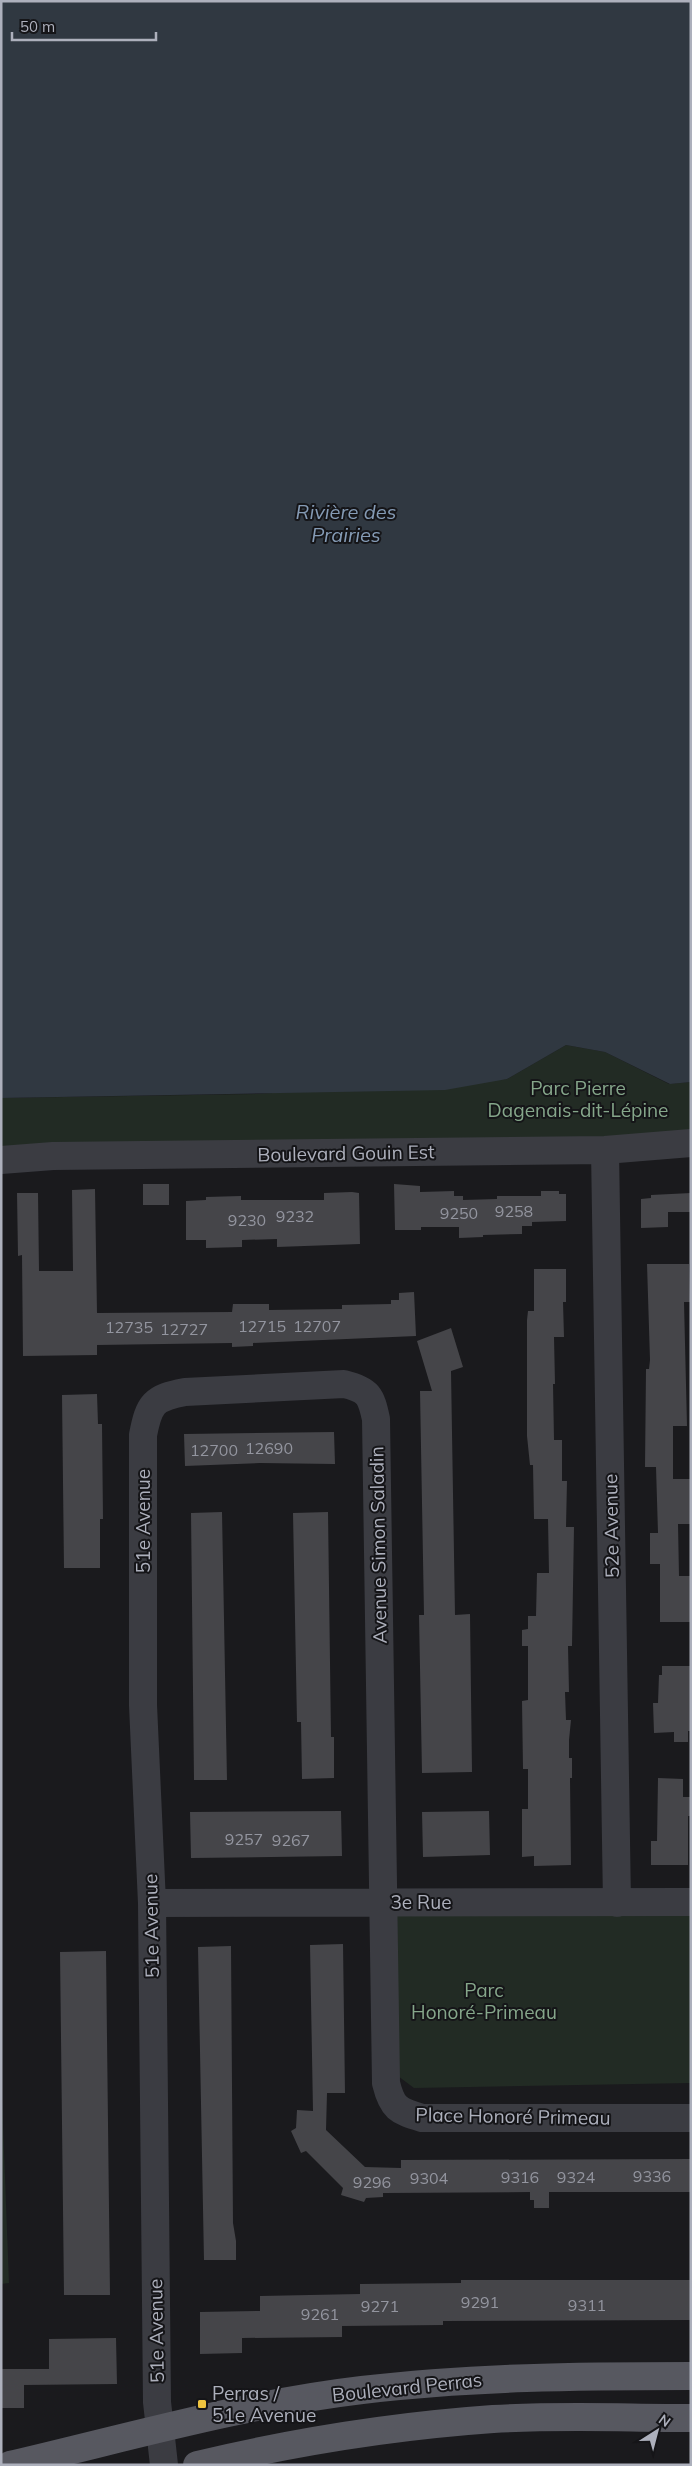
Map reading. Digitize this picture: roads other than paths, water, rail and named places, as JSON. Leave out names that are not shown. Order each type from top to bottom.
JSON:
[{"type":"main road","name":"Boulevard Perras","points":[[10,2465],[281,2403],[361,2390],[480,2379],[691,2376]]},
{"type":"main road","points":[[197,2465],[270,2447],[446,2423],[546,2418],[691,2418]]},
{"type":"street","name":"Boulevard Gouin Est","points":[[1,1160],[53,1156],[605,1150],[691,1143]]},
{"type":"street","name":"52e Avenue","points":[[605,1150],[617,1902]]},
{"type":"street","name":"Avenue Simon Saladin","points":[[165,1396],[185,1392],[344,1384],[360,1388],[368,1394],[372,1402],[376,1419],[382,1902]]},
{"type":"street","name":"51e Avenue","points":[[164,2465],[157,2402],[152,1903],[143,1706],[143,1435],[147,1412],[154,1402],[165,1396]]},
{"type":"street","name":"Place Honoré Primeau","points":[[382,1902],[386,2083],[390,2100],[402,2112],[422,2118],[691,2118]]},
{"type":"street","name":"3e Rue","points":[[152,1903],[691,1902]]},
{"type":"water","name":"Rivière des Prairies","points":[[1,1],[691,1],[691,1082],[670,1084],[605,1052],[566,1045],[507,1079],[445,1090],[1,1098]]},
{"type":"place","name":"Perras / 51e Avenue","points":[[202,2404]]},
{"type":"park label","name":"Parc Pierre Dagenais-dit-Lépine","points":[[578,1099]]},
{"type":"park label","name":"Parc Honoré-Primeau","points":[[484,2001]]}]
